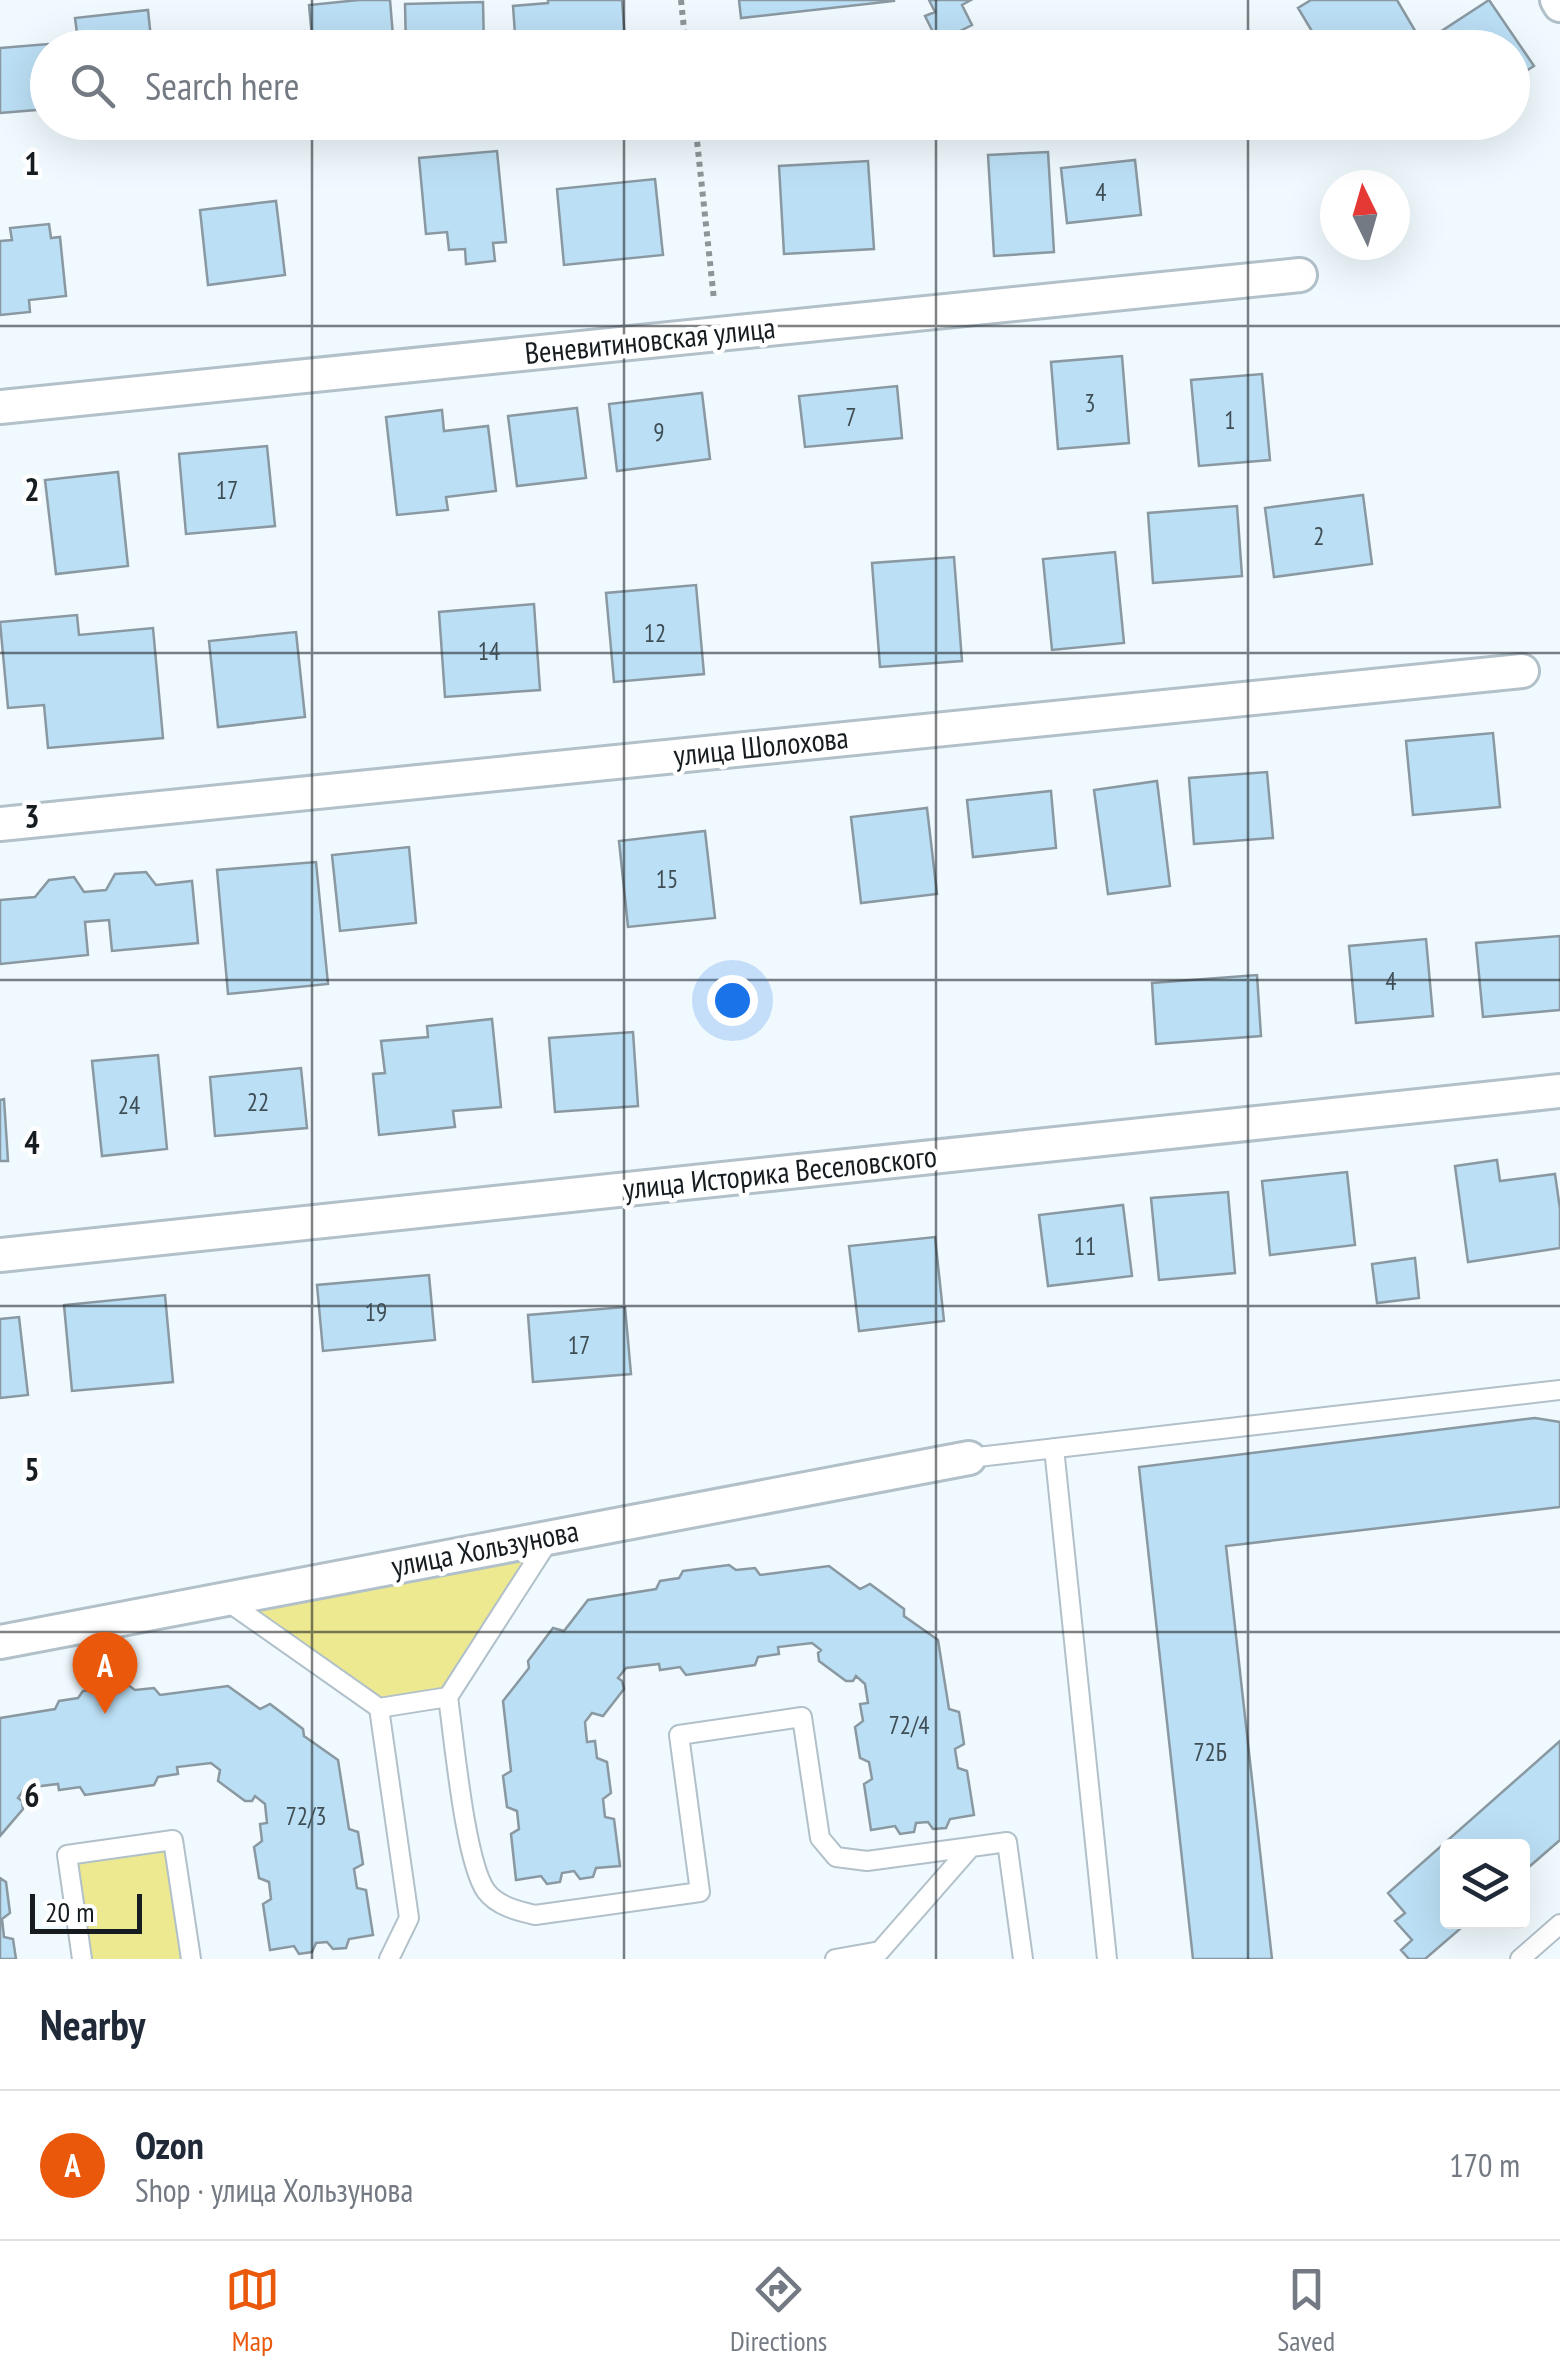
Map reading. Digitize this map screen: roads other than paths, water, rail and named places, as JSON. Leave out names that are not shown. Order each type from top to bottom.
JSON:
[{"type":"street","name":"Веневитиновская улица","points":[[0,407],[1300,275]]},
{"type":"street","name":"улица Шолохова","points":[[0,824],[1522,670]]},
{"type":"street","name":"улица Историка Веселовского","points":[[0,1255],[1560,1091]]},
{"type":"street","name":"улица Хользунова","points":[[0,1642],[969,1458]]},
{"type":"lane","points":[[969,1458],[1560,1390]]},
{"type":"lane","points":[[1054,1448],[1107,1959]]},
{"type":"lane","points":[[551,1537],[448,1697],[474,1865],[487,1894],[509,1909],[535,1916],[700,1892],[679,1735],[802,1716],[820,1838],[836,1856],[867,1862],[1007,1842],[1023,1959]]},
{"type":"lane","points":[[223,1599],[379,1708],[448,1697]]},
{"type":"lane","points":[[379,1708],[409,1918],[389,1959]]},
{"type":"lane","points":[[82,1959],[67,1854],[173,1840],[191,1959]]},
{"type":"lane","points":[[836,1959],[884,1955],[972,1847]]},
{"type":"lane","points":[[1520,1959],[1560,1924]]},
{"type":"place","name":"Ozon","points":[[105,1714]]}]
